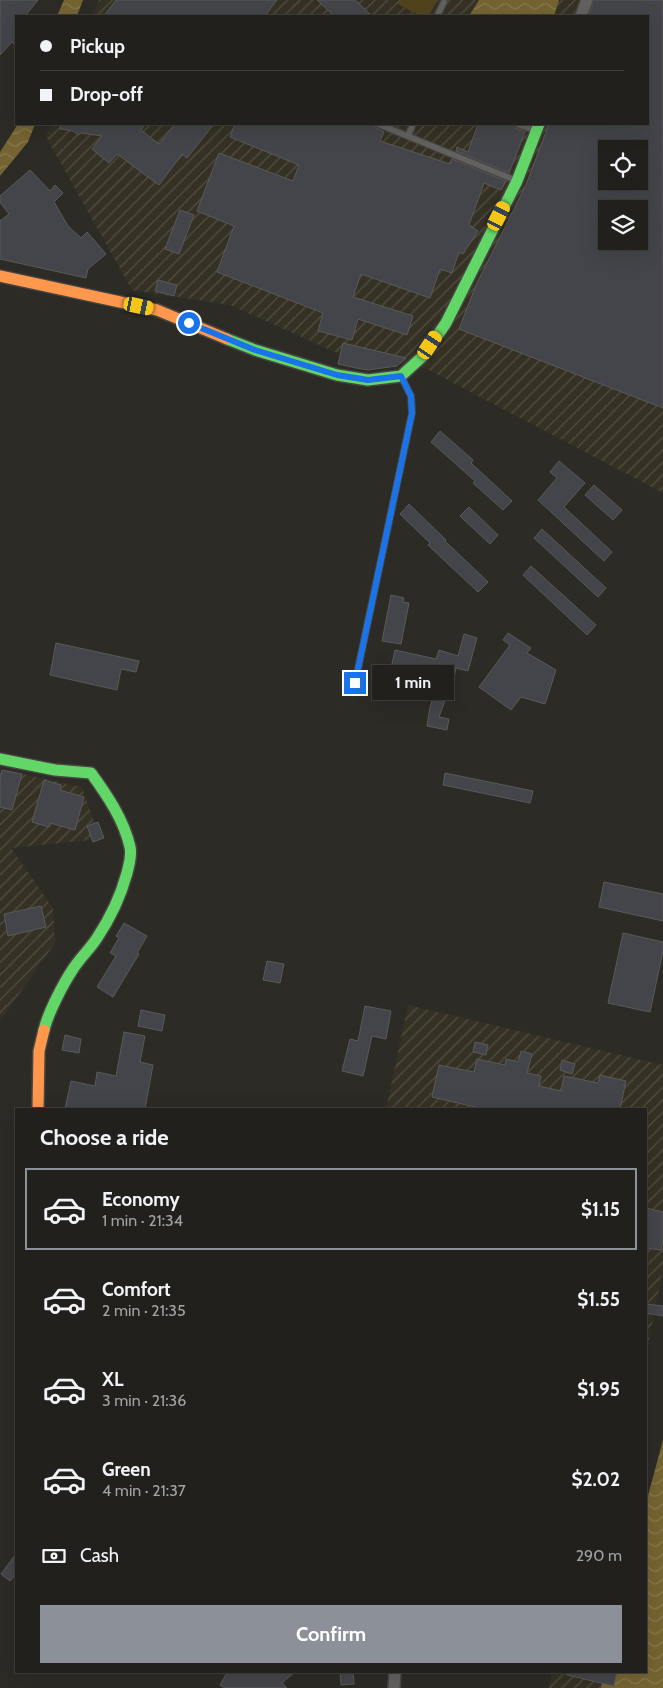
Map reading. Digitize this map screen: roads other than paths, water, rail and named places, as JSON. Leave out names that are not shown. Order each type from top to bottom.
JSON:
[{"type":"street","points":[[581,15],[587,0]]},
{"type":"street","points":[[0,276],[157,310],[255,350],[337,375],[368,380],[401,376],[423,356],[446,323],[517,181],[538,128]]},
{"type":"street","points":[[0,759],[55,770],[92,773],[108,797],[122,824],[130,846],[131,855],[116,903],[97,938],[73,969],[46,1020],[39,1051],[38,1108]]},
{"type":"street","points":[[394,1673],[394,1688]]},
{"type":"lane","points":[[438,15],[444,2]]},
{"type":"lane","points":[[380,125],[517,181]]},
{"type":"lane","points":[[408,136],[413,125]]},
{"type":"lane","points":[[522,125],[538,128]]},
{"type":"lane","points":[[355,683],[412,413],[411,396],[401,376]]},
{"type":"water","points":[[64,0],[83,0],[77,15],[57,15]]},
{"type":"water","points":[[479,0],[559,0],[554,15],[470,15]]},
{"type":"water","points":[[17,125],[35,125],[28,142],[0,176],[0,152]]},
{"type":"water","points":[[663,1440],[663,1688],[601,1688],[605,1673],[647,1673],[647,1499]]}]
